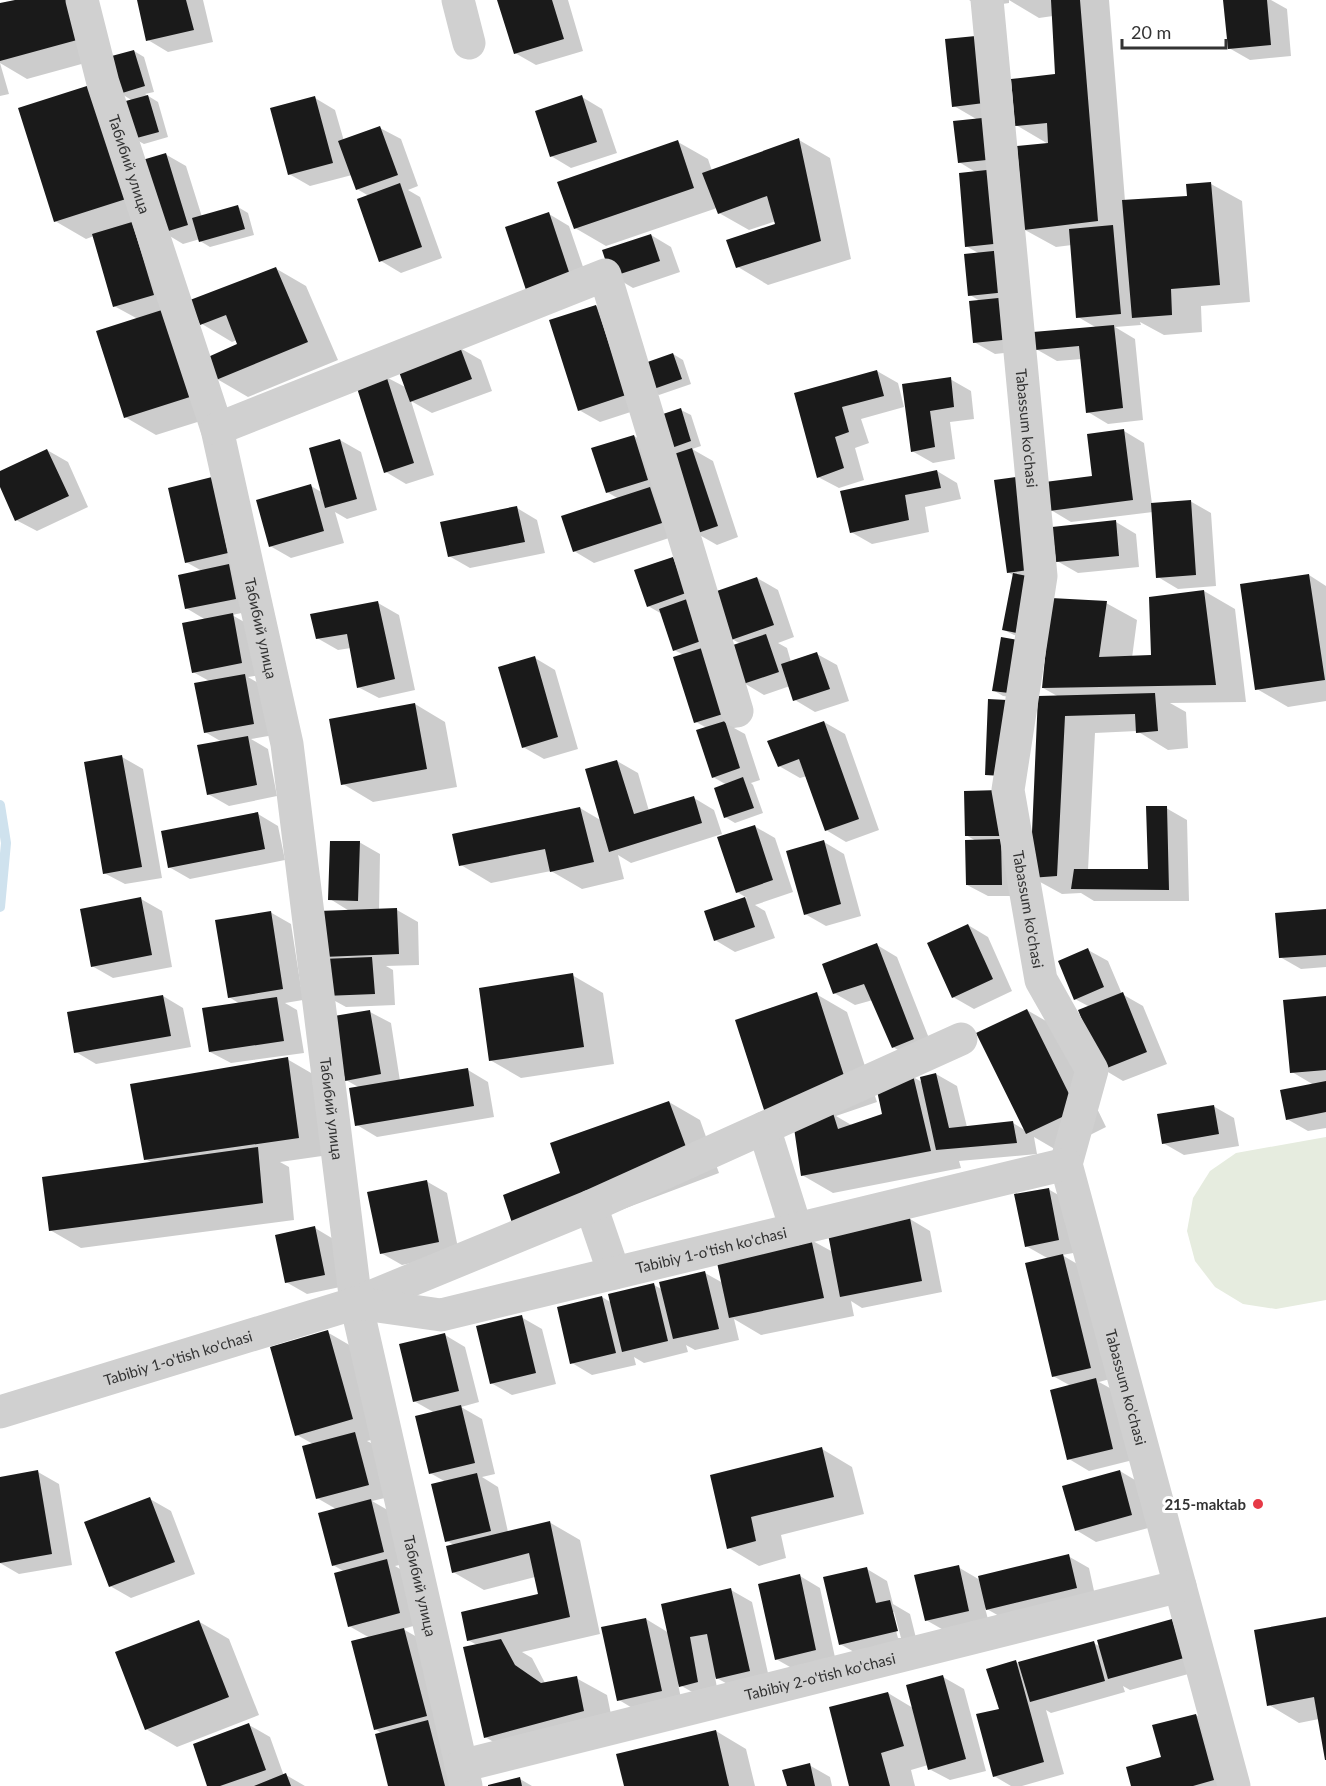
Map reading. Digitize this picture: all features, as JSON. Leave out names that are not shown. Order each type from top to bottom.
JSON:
[{"type":"street","name":"Табибий улица","points":[[82,0],[103,83],[217,429],[287,744],[356,1303],[463,1776]]},
{"type":"street","points":[[458,0],[469,43]]},
{"type":"street","name":"Tabassum ko'chasi","points":[[987,0],[1041,576],[1008,790],[1041,980],[1092,1070],[1066,1164],[1234,1786]]},
{"type":"street","points":[[217,429],[605,275],[736,711]]},
{"type":"street","name":"Tabibiy 1-o'tish ko'chasi","points":[[0,1412],[356,1303],[591,1206],[961,1038]]},
{"type":"street","points":[[764,1128],[796,1229]]},
{"type":"street","name":"Tabibiy 1-o'tish ko'chasi","points":[[356,1303],[441,1315],[1066,1164]]},
{"type":"street","points":[[591,1206],[614,1273]]},
{"type":"street","name":"Tabibiy 2-o'tish ko'chasi","points":[[463,1776],[1180,1586]]},
{"type":"shaded area","points":[[1326,1137],[1326,1300],[1276,1309],[1243,1304],[1215,1287],[1195,1261],[1187,1231],[1193,1198],[1210,1171],[1236,1153]]},
{"type":"building","points":[[15,0],[67,0],[77,40],[0,61],[0,3]]},
{"type":"building","points":[[137,0],[186,0],[194,30],[146,41]]},
{"type":"building","points":[[497,0],[552,0],[564,39],[514,54]]},
{"type":"building","points":[[1051,0],[1080,0],[1098,221],[1024,230],[1017,146],[1048,143],[1047,123],[1015,126],[1011,79],[1055,74]]},
{"type":"building","points":[[1223,0],[1267,0],[1271,45],[1228,49]]},
{"type":"building","points":[[986,35],[992,102],[952,107],[945,39]]},
{"type":"building","points":[[134,50],[145,86],[119,94],[108,57]]},
{"type":"building","points":[[90,85],[126,199],[54,222],[18,108]]},
{"type":"building","points":[[148,95],[159,132],[133,139],[122,102]]},
{"type":"building","points":[[582,95],[597,142],[550,157],[535,111]]},
{"type":"building","points":[[315,96],[333,163],[288,175],[270,108]]},
{"type":"building","points":[[992,117],[996,159],[958,163],[953,121]]},
{"type":"building","points":[[380,126],[398,175],[356,190],[338,141]]},
{"type":"building","points":[[799,138],[821,241],[736,268],[726,240],[775,224],[767,196],[718,214],[702,173]]},
{"type":"building","points":[[678,140],[694,188],[574,229],[557,182]]},
{"type":"building","points":[[166,153],[188,225],[162,233],[139,161]]},
{"type":"building","points":[[996,169],[1003,243],[965,247],[959,173]]},
{"type":"building","points":[[1211,182],[1220,285],[1171,289],[1172,315],[1132,318],[1122,200],[1187,196],[1186,184]]},
{"type":"building","points":[[400,183],[422,247],[379,262],[357,199]]},
{"type":"building","points":[[238,205],[245,229],[199,242],[192,218]]},
{"type":"building","points":[[549,212],[572,281],[528,296],[505,227]]},
{"type":"building","points":[[132,222],[154,295],[113,307],[92,234]]},
{"type":"building","points":[[1113,225],[1121,314],[1076,318],[1069,229]]},
{"type":"building","points":[[651,234],[660,261],[611,277],[602,250]]},
{"type":"building","points":[[1003,250],[1007,292],[968,296],[964,254]]},
{"type":"building","points":[[276,267],[308,342],[216,380],[208,357],[237,344],[226,315],[200,325],[190,300]]},
{"type":"building","points":[[1008,297],[1012,339],[973,343],[969,301]]},
{"type":"building","points":[[596,305],[626,395],[578,411],[549,320]]},
{"type":"building","points":[[165,309],[193,396],[124,418],[96,331]]},
{"type":"building","points":[[1114,325],[1123,408],[1086,413],[1079,346],[1035,350],[1033,332]]},
{"type":"building","points":[[460,347],[472,379],[410,402],[398,369]]},
{"type":"building","points":[[673,353],[682,379],[648,391],[639,365]]},
{"type":"building","points":[[877,370],[884,396],[842,407],[849,432],[835,437],[844,468],[817,478],[794,393]]},
{"type":"building","points":[[386,375],[414,463],[384,473],[356,385]]},
{"type":"building","points":[[951,377],[954,407],[930,411],[935,447],[911,452],[902,384]]},
{"type":"building","points":[[681,408],[691,441],[666,450],[654,417]]},
{"type":"building","points":[[1124,429],[1133,500],[1049,511],[1045,482],[1092,476],[1087,434]]},
{"type":"building","points":[[634,435],[648,480],[606,493],[591,448]]},
{"type":"building","points":[[340,439],[357,499],[325,508],[309,448]]},
{"type":"building","points":[[692,448],[718,526],[695,534],[668,456]]},
{"type":"building","points":[[47,449],[69,496],[15,521],[0,487],[0,471]]},
{"type":"building","points":[[937,470],[941,488],[905,495],[909,520],[850,533],[840,491]]},
{"type":"building","points":[[1023,476],[1035,569],[1007,573],[994,480]]},
{"type":"building","points":[[212,477],[228,553],[185,563],[168,488]]},
{"type":"building","points":[[311,484],[324,531],[269,547],[256,500]]},
{"type":"building","points":[[650,487],[662,523],[573,552],[561,516]]},
{"type":"building","points":[[1191,500],[1196,575],[1156,578],[1151,503]]},
{"type":"building","points":[[517,506],[525,542],[448,557],[440,522]]},
{"type":"building","points":[[1116,520],[1119,556],[1056,562],[1052,527]]},
{"type":"building","points":[[673,557],[686,593],[647,607],[634,570]]},
{"type":"building","points":[[229,564],[236,599],[185,609],[178,575]]},
{"type":"building","points":[[1013,573],[1032,577],[1021,634],[1002,630]]},
{"type":"building","points":[[1309,574],[1325,680],[1255,690],[1240,584]]},
{"type":"building","points":[[757,577],[774,625],[731,640],[714,592]]},
{"type":"building","points":[[1204,590],[1216,685],[1042,688],[1051,598],[1107,601],[1099,657],[1151,655],[1149,597]]},
{"type":"building","points":[[687,599],[701,641],[673,651],[659,609]]},
{"type":"building","points":[[378,601],[395,679],[357,688],[347,634],[316,639],[310,614]]},
{"type":"building","points":[[233,613],[242,663],[192,673],[182,623]]},
{"type":"building","points":[[766,634],[779,672],[743,684],[730,646]]},
{"type":"building","points":[[1001,637],[1018,640],[1009,693],[992,691]]},
{"type":"building","points":[[702,648],[723,714],[694,723],[673,657]]},
{"type":"building","points":[[817,652],[830,689],[793,701],[781,664]]},
{"type":"building","points":[[535,656],[558,737],[522,748],[498,667]]},
{"type":"building","points":[[245,674],[254,724],[204,733],[194,683]]},
{"type":"building","points":[[1155,693],[1158,731],[1136,733],[1135,714],[1065,716],[1057,876],[1030,878],[1038,696]]},
{"type":"building","points":[[988,699],[1007,700],[1003,776],[985,775]]},
{"type":"building","points":[[415,703],[427,769],[341,785],[329,719]]},
{"type":"building","points":[[725,721],[740,768],[712,778],[696,730]]},
{"type":"building","points":[[824,721],[859,819],[825,831],[799,759],[778,767],[767,741]]},
{"type":"building","points":[[248,736],[257,785],[207,795],[197,745]]},
{"type":"building","points":[[122,755],[142,867],[103,874],[84,762]]},
{"type":"building","points":[[617,760],[634,814],[694,796],[702,823],[609,852],[585,769]]},
{"type":"building","points":[[743,777],[754,808],[724,818],[714,788]]},
{"type":"building","points":[[1000,790],[1001,836],[965,836],[964,791]]},
{"type":"building","points":[[1146,806],[1167,806],[1169,890],[1071,889],[1074,869],[1148,869]]},
{"type":"building","points":[[580,807],[594,862],[550,872],[545,849],[459,866],[452,834]]},
{"type":"building","points":[[258,812],[265,849],[168,868],[161,831]]},
{"type":"building","points":[[755,825],[773,880],[736,893],[717,837]]},
{"type":"building","points":[[1001,839],[1002,885],[966,885],[965,840]]},
{"type":"building","points":[[824,840],[841,904],[804,915],[786,851]]},
{"type":"building","points":[[330,841],[360,841],[358,901],[328,900]]},
{"type":"building","points":[[141,897],[152,955],[91,967],[80,909]]},
{"type":"building","points":[[745,897],[755,927],[714,941],[704,911]]},
{"type":"building","points":[[397,908],[399,954],[322,957],[319,911]]},
{"type":"building","points":[[1326,909],[1326,955],[1279,958],[1275,913]]},
{"type":"building","points":[[271,911],[283,989],[228,998],[215,920]]},
{"type":"building","points":[[968,924],[993,979],[952,998],[927,943]]},
{"type":"building","points":[[877,943],[914,1039],[892,1048],[864,984],[833,994],[822,964]]},
{"type":"building","points":[[1088,948],[1104,987],[1074,1000],[1058,961]]},
{"type":"building","points":[[372,957],[375,994],[324,996],[322,959]]},
{"type":"building","points":[[573,973],[584,1047],[489,1061],[479,988]]},
{"type":"building","points":[[817,992],[847,1085],[765,1113],[735,1020]]},
{"type":"building","points":[[1123,992],[1147,1052],[1102,1070],[1078,1010]]},
{"type":"building","points":[[163,995],[171,1036],[74,1053],[67,1012]]},
{"type":"building","points":[[1326,996],[1326,1070],[1290,1073],[1283,1000]]},
{"type":"building","points":[[277,997],[284,1041],[209,1052],[202,1008]]},
{"type":"building","points":[[1027,1009],[1077,1110],[1026,1134],[976,1033]]},
{"type":"building","points":[[370,1010],[381,1074],[345,1081],[334,1016]]},
{"type":"building","points":[[288,1057],[299,1138],[144,1160],[130,1084]]},
{"type":"building","points":[[468,1068],[474,1106],[355,1126],[349,1088]]},
{"type":"building","points":[[936,1073],[949,1128],[1013,1121],[1017,1143],[936,1150],[920,1077]]},
{"type":"building","points":[[913,1075],[931,1151],[801,1176],[794,1128],[833,1113],[838,1129],[882,1114],[876,1086]]},
{"type":"building","points":[[1326,1081],[1326,1112],[1286,1120],[1280,1090]]},
{"type":"building","points":[[669,1101],[689,1155],[512,1223],[503,1195],[560,1173],[550,1143]]},
{"type":"building","points":[[1214,1105],[1219,1134],[1162,1144],[1157,1114]]},
{"type":"building","points":[[258,1147],[263,1203],[49,1231],[42,1177]]},
{"type":"building","points":[[427,1180],[439,1242],[380,1254],[367,1192]]},
{"type":"building","points":[[1049,1188],[1059,1240],[1025,1247],[1014,1194]]},
{"type":"building","points":[[910,1218],[922,1281],[840,1297],[828,1234]]},
{"type":"building","points":[[315,1226],[325,1275],[285,1283],[275,1235]]},
{"type":"building","points":[[811,1238],[824,1298],[729,1318],[716,1258]]},
{"type":"building","points":[[1063,1254],[1091,1368],[1052,1377],[1025,1263]]},
{"type":"building","points":[[705,1271],[719,1329],[673,1339],[659,1282]]},
{"type":"building","points":[[654,1283],[668,1341],[622,1352],[608,1294]]},
{"type":"building","points":[[602,1296],[616,1353],[570,1364],[557,1307]]},
{"type":"building","points":[[522,1315],[536,1373],[490,1384],[476,1326]]},
{"type":"building","points":[[328,1330],[353,1419],[295,1436],[270,1347]]},
{"type":"building","points":[[445,1333],[459,1391],[413,1402],[399,1344]]},
{"type":"building","points":[[1096,1378],[1113,1449],[1067,1460],[1050,1390]]},
{"type":"building","points":[[461,1405],[475,1463],[429,1474],[415,1416]]},
{"type":"building","points":[[355,1432],[369,1485],[316,1499],[302,1446]]},
{"type":"building","points":[[822,1447],[834,1497],[751,1517],[756,1541],[727,1549],[710,1475]]},
{"type":"building","points":[[38,1470],[52,1554],[0,1563],[0,1477]]},
{"type":"building","points":[[1120,1470],[1132,1515],[1075,1531],[1062,1486]]},
{"type":"building","points":[[477,1473],[491,1531],[445,1542],[431,1484]]},
{"type":"building","points":[[150,1497],[175,1562],[109,1587],[84,1522]]},
{"type":"building","points":[[371,1499],[384,1552],[332,1566],[318,1513]]},
{"type":"building","points":[[550,1521],[570,1617],[467,1641],[461,1612],[538,1594],[529,1553],[452,1573],[446,1546]]},
{"type":"building","points":[[1069,1554],[1077,1588],[986,1610],[978,1576]]},
{"type":"building","points":[[387,1559],[400,1613],[348,1627],[334,1573]]},
{"type":"building","points":[[959,1565],[969,1611],[925,1621],[914,1575]]},
{"type":"building","points":[[867,1567],[876,1603],[890,1600],[898,1631],[839,1645],[823,1577]]},
{"type":"building","points":[[800,1574],[816,1650],[775,1660],[758,1584]]},
{"type":"building","points":[[731,1588],[750,1671],[716,1679],[707,1634],[690,1637],[698,1682],[679,1687],[661,1604]]},
{"type":"building","points":[[1326,1617],[1325,1760],[1314,1697],[1267,1706],[1254,1630]]},
{"type":"building","points":[[646,1618],[662,1691],[617,1701],[601,1627]]},
{"type":"building","points":[[1172,1619],[1184,1658],[1108,1679],[1097,1640]]},
{"type":"building","points":[[199,1620],[229,1697],[145,1730],[115,1652]]},
{"type":"building","points":[[404,1628],[427,1716],[374,1730],[351,1641]]},
{"type":"building","points":[[501,1639],[515,1665],[541,1683],[577,1676],[584,1711],[484,1738],[463,1647]]},
{"type":"building","points":[[1094,1641],[1105,1681],[1030,1702],[1018,1662]]},
{"type":"building","points":[[1016,1660],[1044,1762],[993,1777],[976,1714],[999,1709],[986,1669]]},
{"type":"building","points":[[943,1675],[966,1759],[928,1770],[906,1685]]},
{"type":"building","points":[[888,1692],[904,1746],[881,1753],[890,1786],[849,1786],[829,1707]]},
{"type":"building","points":[[1196,1714],[1214,1780],[1193,1786],[1131,1786],[1126,1767],[1161,1757],[1152,1725]]},
{"type":"building","points":[[428,1720],[445,1786],[388,1786],[375,1734]]},
{"type":"building","points":[[249,1723],[266,1770],[220,1786],[207,1786],[193,1744]]},
{"type":"building","points":[[716,1730],[729,1786],[624,1786],[616,1754]]},
{"type":"building","points":[[810,1763],[815,1786],[787,1786],[782,1770]]},
{"type":"building","points":[[286,1773],[291,1786],[254,1786]]},
{"type":"building","points":[[520,1777],[522,1786],[488,1786],[488,1785]]},
{"type":"waterway","points":[[0,805],[6,843],[0,907]]},
{"type":"place","name":"215-maktab","points":[[1258,1504]]}]
